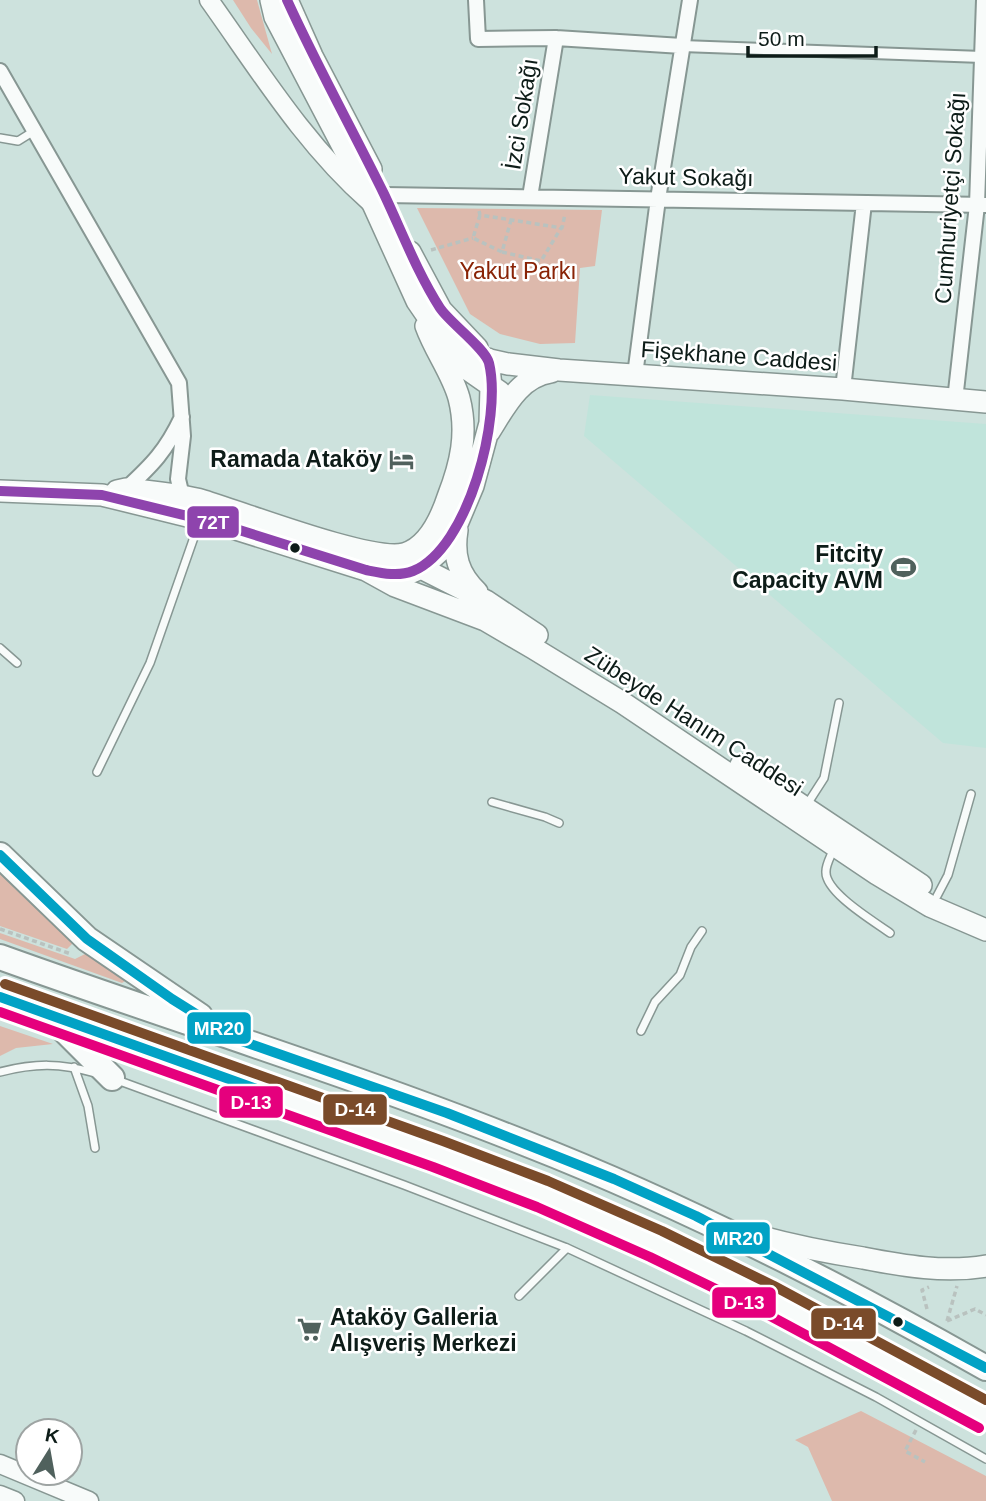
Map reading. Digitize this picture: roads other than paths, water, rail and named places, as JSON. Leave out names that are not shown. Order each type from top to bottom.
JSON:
[{"type":"highway","points":[[0,855],[87,939],[172,999],[236,1039]]},
{"type":"highway","points":[[0,957],[355,1079],[527,1144],[696,1216],[986,1368]]},
{"type":"highway","points":[[0,997],[365,1126],[566,1205],[764,1297],[912,1373],[986,1416]]},
{"type":"highway","points":[[47,1013],[112,1078]]},
{"type":"main road","name":"Fişekhane Caddesi","points":[[271,0],[280,27],[441,310],[488,359]]},
{"type":"main road","name":"Fişekhane Caddesi","points":[[287,0],[379,200],[417,301],[441,336],[472,356],[508,365],[559,370],[843,389],[986,402]]},
{"type":"main road","points":[[413,561],[442,514],[461,456],[464,429],[458,394],[429,335],[417,301]]},
{"type":"main road","points":[[441,336],[467,369],[511,398]]},
{"type":"main road","points":[[413,561],[440,551],[457,524],[473,486],[488,434],[491,387],[488,359]]},
{"type":"main road","points":[[488,434],[511,398],[532,377],[559,370]]},
{"type":"main road","name":"Zübeyde Hanım Caddesi","points":[[102,495],[125,489],[182,496],[202,510],[366,570],[395,586],[485,620],[623,703],[834,845],[986,930]]},
{"type":"main road","name":"Zübeyde Hanım Caddesi","points":[[3,494],[102,495],[202,510],[413,561],[407,574],[366,570]]},
{"type":"main road","points":[[457,524],[455,544],[458,566],[463,577],[486,601]]},
{"type":"main road","points":[[413,561],[486,601]]},
{"type":"main road","name":"Zübeyde Hanım Caddesi","points":[[486,601],[806,807],[933,901],[986,915]]},
{"type":"main road","points":[[696,1216],[815,1250],[925,1268],[962,1269],[986,1266]]},
{"type":"street","points":[[209,0],[310,142],[340,176],[379,200]]},
{"type":"street","points":[[476,0],[478,39],[556,38],[682,46],[982,57]]},
{"type":"street","points":[[635,375],[658,199],[690,0]]},
{"type":"street","name":"Cumhuriyetçi Sokağı","points":[[954,400],[981,205],[984,0]]},
{"type":"street","name":"İzci Sokağı","points":[[530,197],[556,38]]},
{"type":"street","points":[[0,71],[179,383],[183,436],[178,479],[182,496]]},
{"type":"street","name":"Yakut Sokağı","points":[[379,200],[475,196],[981,205]]},
{"type":"street","points":[[843,389],[864,203]]},
{"type":"street","points":[[125,489],[149,468],[169,444],[183,416]]},
{"type":"street","points":[[0,1464],[89,1501]]},
{"type":"street","points":[[0,1495],[15,1501]]},
{"type":"lane","points":[[0,138],[18,141],[35,131]]},
{"type":"lane","points":[[97,772],[150,663],[202,510]]},
{"type":"lane","points":[[0,648],[17,663]]},
{"type":"lane","points":[[806,807],[824,778],[839,703]]},
{"type":"lane","points":[[933,901],[948,875],[971,794]]},
{"type":"lane","points":[[492,802],[559,823]]},
{"type":"lane","points":[[834,845],[826,871],[827,878],[843,899],[890,933]]},
{"type":"lane","points":[[641,1031],[655,1002],[680,975],[691,947],[702,931]]},
{"type":"lane","points":[[0,1072],[30,1064],[74,1067],[112,1078],[567,1248],[746,1331],[876,1397],[986,1459]]},
{"type":"lane","points":[[74,1067],[88,1106],[95,1148]]},
{"type":"lane","points":[[519,1296],[567,1248]]},
{"type":"place","name":"Ramada Ataköy","points":[[402,459]]},
{"type":"place","name":"Fitcity Capacity AVM","points":[[903,567]]},
{"type":"place","name":"Ataköy Galleria Alışveriş Merkezi","points":[[310,1330]]},
{"type":"park label","name":"Yakut Parkı","points":[[518,271]]}]
